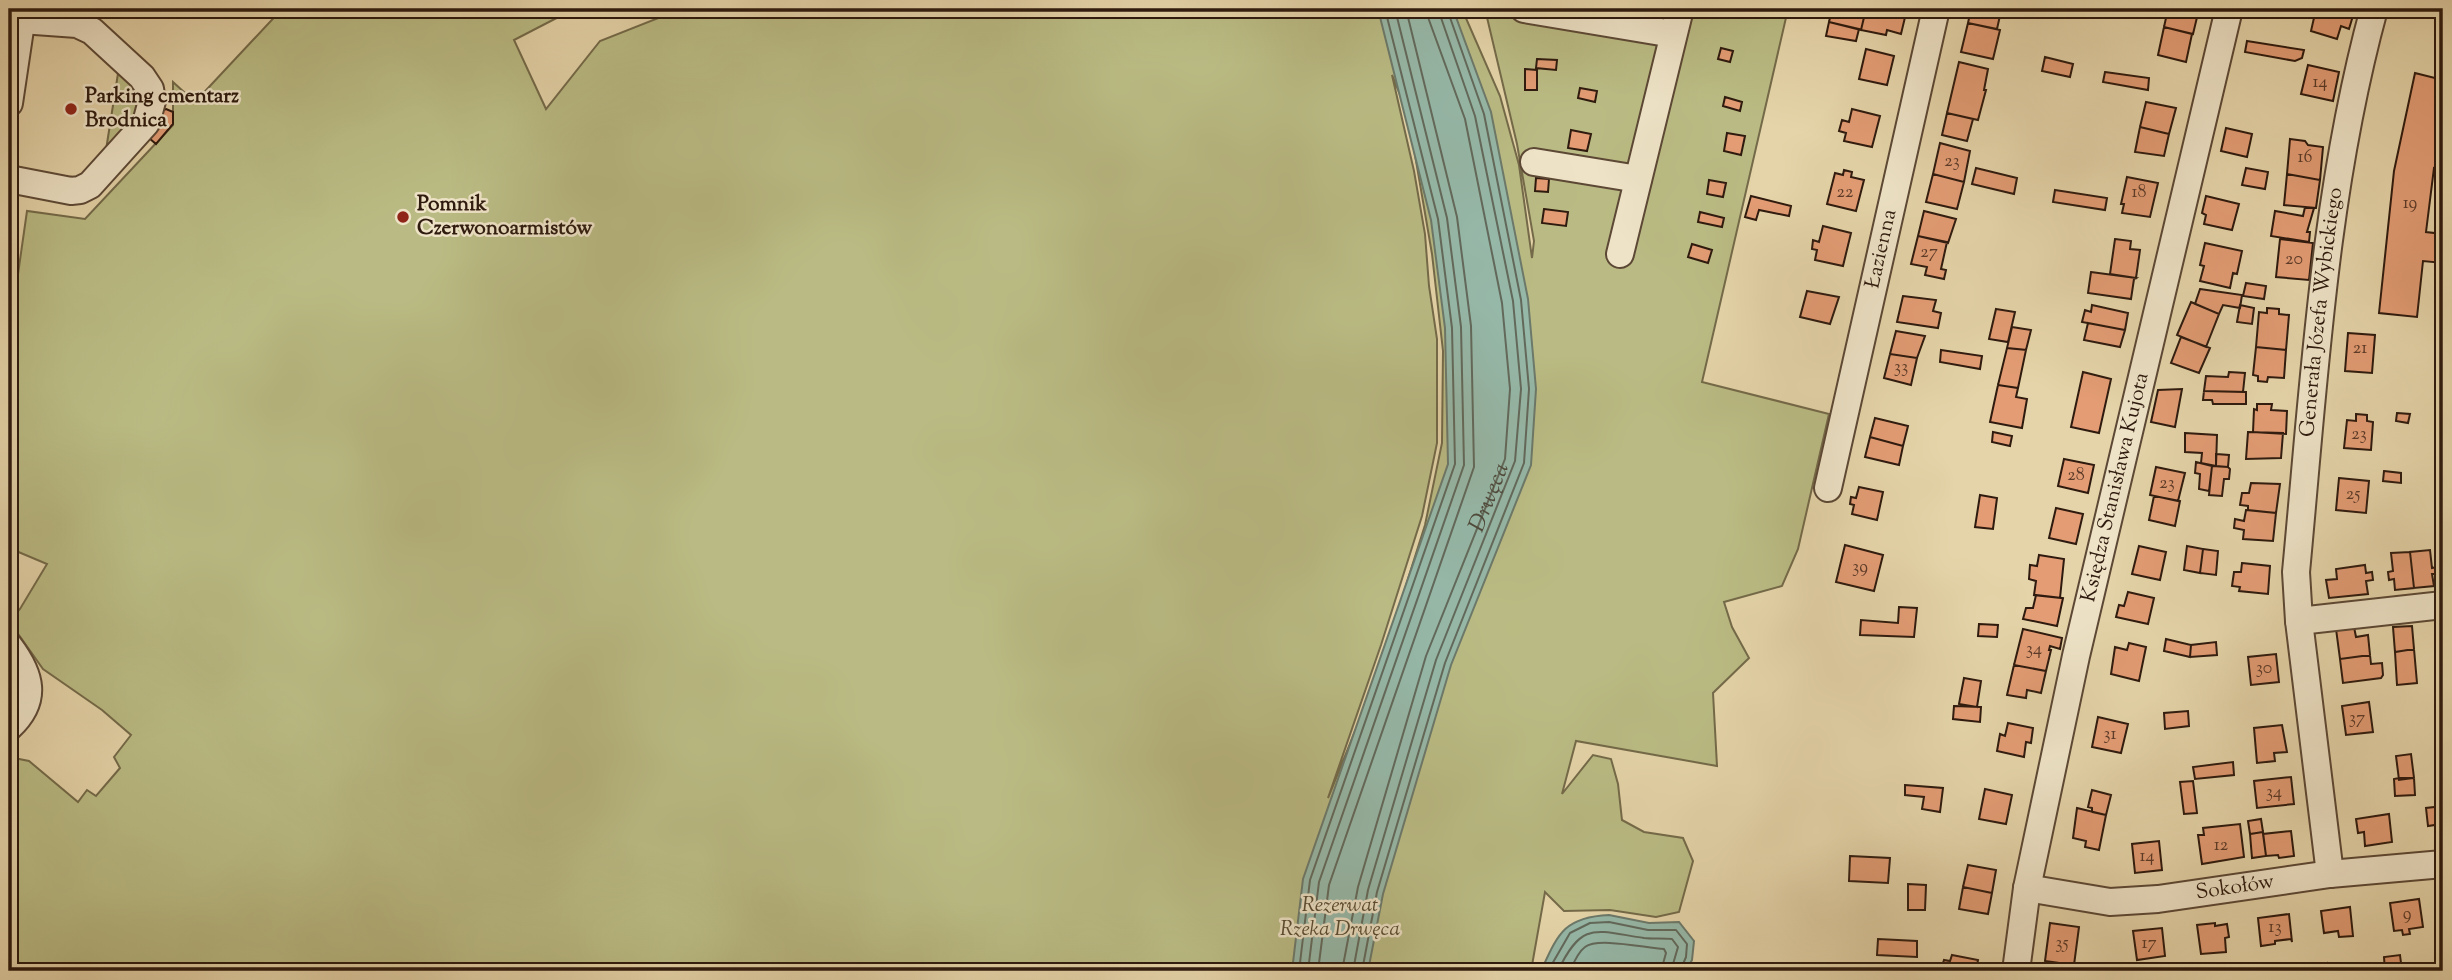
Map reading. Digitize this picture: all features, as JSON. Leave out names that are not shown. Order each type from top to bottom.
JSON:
[{"type":"street","points":[[1524,9],[1676,21],[1620,254]]},
{"type":"street","name":"Łazienna","points":[[1828,488],[1936,9]]},
{"type":"street","name":"Księdza Stanisława Kujota","points":[[2016,971],[2027,888],[2076,656],[2229,9]]},
{"type":"street","name":"Generała Józefa Wybickiego","points":[[2330,874],[2299,621],[2296,572],[2325,269],[2340,158],[2374,9]]},
{"type":"street","points":[[9,103],[22,14],[77,24],[92,31],[142,77],[150,89],[152,101],[146,123],[90,185],[71,191],[9,179]]},
{"type":"street","points":[[1534,163],[1638,179]]},
{"type":"street","points":[[2299,621],[2443,605]]},
{"type":"street","points":[[9,646],[25,669],[29,692],[25,706],[9,727]]},
{"type":"street","name":"Sokołów","points":[[2027,888],[2110,902],[2330,874],[2443,863]]},
{"type":"green space","points":[[282,9],[574,9],[514,40],[546,109],[600,41],[681,9],[1462,9],[1500,96],[1519,165],[1532,258],[1534,241],[1517,144],[1485,9],[1788,9],[1702,382],[1829,414],[1798,549],[1782,586],[1724,602],[1732,627],[1749,658],[1713,693],[1717,766],[1576,741],[1562,794],[1593,755],[1611,759],[1618,784],[1622,820],[1644,832],[1683,838],[1693,861],[1679,912],[1656,917],[1610,910],[1564,911],[1545,892],[1531,971],[9,971],[9,757],[29,761],[78,802],[87,790],[96,796],[120,768],[114,757],[131,735],[102,710],[43,669],[9,621],[20,609],[47,564],[9,548],[9,337],[27,211],[85,219],[173,125],[173,82],[195,102]],"holes":[[[1392,75],[1408,114],[1432,254],[1443,351],[1442,443],[1425,525],[1377,677],[1328,798],[1422,516],[1437,443],[1437,339],[1425,234]]]},
{"type":"green space","points":[[119,67],[138,93],[139,111],[106,150]]},
{"type":"water","name":"Rezerwat Rzeka Drwęca","points":[[1378,9],[1453,9],[1491,112],[1528,299],[1536,389],[1531,465],[1451,665],[1383,894],[1368,971],[1292,971],[1303,879],[1448,464],[1445,328],[1431,220]]},
{"type":"water","points":[[1609,915],[1649,923],[1679,922],[1694,941],[1692,960],[1686,971],[1541,971],[1552,947],[1564,930],[1582,919]]},
{"type":"building","points":[[1757,9],[1779,9],[1778,13]]},
{"type":"building","points":[[1832,9],[1866,9],[1861,30],[1829,22]]},
{"type":"building","points":[[1866,9],[1907,9],[1901,34],[1887,30],[1886,35],[1861,30]]},
{"type":"building","points":[[1971,9],[2001,11],[1997,29],[1968,23]]},
{"type":"building","points":[[2168,9],[2199,9],[2193,34],[2164,27]]},
{"type":"building","points":[[2316,9],[2355,9],[2349,29],[2341,26],[2337,39],[2311,31]]},
{"type":"building","points":[[1829,22],[1859,29],[1856,41],[1826,36]]},
{"type":"building","points":[[1968,23],[2000,30],[1993,59],[1961,52]]},
{"type":"building","points":[[2164,27],[2192,34],[2186,62],[2158,55]]},
{"type":"building","points":[[2247,41],[2304,50],[2302,58],[2295,61],[2245,52]]},
{"type":"building","points":[[1721,48],[1733,51],[1730,62],[1718,59]]},
{"type":"building","points":[[1866,49],[1894,56],[1887,85],[1859,79]]},
{"type":"building","points":[[2045,57],[2073,64],[2070,77],[2042,71]]},
{"type":"building","points":[[1537,59],[1557,60],[1556,70],[1536,68]]},
{"type":"building","points":[[1959,62],[1988,69],[1978,120],[1947,113]]},
{"type":"building","points":[[2308,65],[2339,72],[2333,101],[2301,94]]},
{"type":"building","points":[[1525,69],[1537,70],[1537,90],[1525,90]]},
{"type":"building","points":[[2105,72],[2149,78],[2148,90],[2103,82]]},
{"type":"building","points":[[2415,73],[2443,80],[2443,170],[2434,168],[2426,232],[2443,234],[2443,263],[2423,261],[2417,317],[2379,313],[2394,171]]},
{"type":"building","points":[[1580,88],[1597,91],[1595,102],[1578,98]]},
{"type":"building","points":[[1725,97],[1742,102],[1740,111],[1723,106]]},
{"type":"building","points":[[2146,102],[2176,108],[2169,134],[2140,127]]},
{"type":"building","points":[[166,109],[173,112],[173,124],[156,144],[149,138],[159,112]]},
{"type":"building","points":[[1852,109],[1880,116],[1872,147],[1844,141],[1846,133],[1839,131],[1842,120],[1849,122]]},
{"type":"building","points":[[1947,113],[1973,119],[1967,141],[1942,135]]},
{"type":"building","points":[[2140,127],[2169,134],[2164,156],[2135,152]]},
{"type":"building","points":[[2226,128],[2252,134],[2247,157],[2221,151]]},
{"type":"building","points":[[1571,130],[1591,134],[1587,151],[1568,148]]},
{"type":"building","points":[[1727,133],[1745,136],[1741,155],[1724,151]]},
{"type":"building","points":[[2290,139],[2323,147],[2320,180],[2287,174]]},
{"type":"building","points":[[1940,143],[1970,151],[1964,182],[1933,174]]},
{"type":"building","points":[[1976,168],[2017,178],[2014,194],[1972,184]]},
{"type":"building","points":[[2246,168],[2268,172],[2265,189],[2242,185]]},
{"type":"building","points":[[1844,170],[1852,172],[1851,177],[1864,180],[1856,211],[1827,204],[1835,173],[1843,175]]},
{"type":"building","points":[[1933,174],[1964,182],[1957,209],[1926,202]]},
{"type":"building","points":[[2287,174],[2320,180],[2316,208],[2284,205]]},
{"type":"building","points":[[2127,177],[2158,183],[2150,217],[2122,213],[2124,204],[2121,204]]},
{"type":"building","points":[[1536,178],[1549,179],[1548,192],[1535,191]]},
{"type":"building","points":[[1709,180],[1726,183],[1723,197],[1707,194]]},
{"type":"building","points":[[2055,190],[2107,198],[2105,210],[2053,202]]},
{"type":"building","points":[[1751,196],[1791,206],[1789,216],[1759,210],[1756,220],[1745,217]]},
{"type":"building","points":[[2206,196],[2239,204],[2232,230],[2204,224],[2206,215],[2202,213]]},
{"type":"building","points":[[2305,207],[2314,208],[2307,232],[2310,232],[2309,242],[2271,236],[2275,211],[2303,216]]},
{"type":"building","points":[[1544,209],[1568,212],[1566,226],[1542,223]]},
{"type":"building","points":[[1924,211],[1956,219],[1948,243],[1918,236]]},
{"type":"building","points":[[1700,212],[1724,218],[1722,227],[1698,222]]},
{"type":"building","points":[[1823,226],[1851,233],[1843,266],[1815,260],[1817,250],[1812,249],[1813,240],[1819,242]]},
{"type":"building","points":[[1918,236],[1947,242],[1941,269],[1946,270],[1944,279],[1925,275],[1927,267],[1911,264]]},
{"type":"building","points":[[2115,239],[2131,241],[2130,249],[2140,250],[2136,278],[2110,274]]},
{"type":"building","points":[[2280,239],[2313,243],[2309,280],[2276,277]]},
{"type":"building","points":[[2205,243],[2242,251],[2237,274],[2233,273],[2230,288],[2200,281]]},
{"type":"building","points":[[1692,244],[1712,250],[1708,263],[1688,257]]},
{"type":"building","points":[[2091,272],[2136,278],[2131,299],[2088,293]]},
{"type":"building","points":[[2246,283],[2266,286],[2264,299],[2243,296]]},
{"type":"building","points":[[2200,289],[2242,295],[2240,308],[2223,305],[2219,314],[2195,304]]},
{"type":"building","points":[[1807,291],[1839,297],[1830,324],[1800,317]]},
{"type":"building","points":[[1903,296],[1936,300],[1933,311],[1941,313],[1938,328],[1897,322]]},
{"type":"building","points":[[2191,302],[2219,314],[2206,347],[2177,335]]},
{"type":"building","points":[[2092,305],[2128,313],[2125,330],[2082,322],[2085,310],[2091,312]]},
{"type":"building","points":[[2240,305],[2254,308],[2252,324],[2237,322]]},
{"type":"building","points":[[2267,308],[2279,309],[2279,314],[2289,315],[2286,350],[2256,347],[2259,312],[2267,313]]},
{"type":"building","points":[[1996,309],[2015,312],[2008,342],[1989,339]]},
{"type":"building","points":[[2088,323],[2125,330],[2120,347],[2084,340]]},
{"type":"building","points":[[2012,327],[2031,330],[2026,350],[2007,348]]},
{"type":"building","points":[[1896,331],[1925,336],[1917,358],[1890,354]]},
{"type":"building","points":[[2348,333],[2375,335],[2372,373],[2345,371]]},
{"type":"building","points":[[2181,337],[2210,348],[2199,373],[2171,363]]},
{"type":"building","points":[[2256,347],[2286,350],[2284,378],[2268,377],[2267,382],[2258,381],[2258,376],[2253,375]]},
{"type":"building","points":[[2007,348],[2026,350],[2018,388],[1998,385]]},
{"type":"building","points":[[1941,350],[1982,356],[1980,369],[1940,362]]},
{"type":"building","points":[[1890,354],[1917,358],[1911,385],[1884,378]]},
{"type":"building","points":[[2083,372],[2111,379],[2099,433],[2071,427]]},
{"type":"building","points":[[2229,372],[2245,373],[2243,392],[2204,391],[2206,376],[2228,377]]},
{"type":"building","points":[[1998,385],[2018,388],[2016,397],[2027,399],[2022,428],[1990,422]]},
{"type":"building","points":[[2182,389],[2175,427],[2151,422],[2158,390]]},
{"type":"building","points":[[2204,391],[2246,392],[2246,404],[2213,404],[2212,400],[2203,400]]},
{"type":"building","points":[[2257,404],[2272,404],[2271,410],[2287,411],[2286,434],[2253,432],[2254,409],[2257,410]]},
{"type":"building","points":[[2397,413],[2410,414],[2408,423],[2396,421]]},
{"type":"building","points":[[2356,414],[2367,415],[2367,421],[2373,422],[2371,450],[2344,448],[2347,420],[2356,421]]},
{"type":"building","points":[[1875,418],[1908,426],[1903,446],[1870,437]]},
{"type":"building","points":[[1993,432],[2012,436],[2010,446],[1992,442]]},
{"type":"building","points":[[2248,432],[2283,433],[2281,458],[2246,459]]},
{"type":"building","points":[[2185,433],[2217,435],[2216,466],[2201,463],[2202,453],[2185,452]]},
{"type":"building","points":[[1870,437],[1903,446],[1899,465],[1865,457]]},
{"type":"building","points":[[2216,454],[2229,455],[2228,467],[2216,466]]},
{"type":"building","points":[[2064,459],[2094,465],[2088,493],[2058,486]]},
{"type":"building","points":[[2196,462],[2212,466],[2209,491],[2199,489],[2200,474],[2195,473]]},
{"type":"building","points":[[2212,466],[2230,469],[2229,479],[2224,479],[2222,496],[2209,495]]},
{"type":"building","points":[[2156,467],[2185,473],[2178,501],[2150,495]]},
{"type":"building","points":[[2384,471],[2401,473],[2401,483],[2383,481]]},
{"type":"building","points":[[2339,478],[2369,481],[2366,513],[2336,510]]},
{"type":"building","points":[[2251,483],[2280,484],[2276,513],[2248,510],[2248,506],[2240,505],[2242,493],[2249,493]]},
{"type":"building","points":[[1859,487],[1883,492],[1877,520],[1852,514],[1854,505],[1850,504],[1851,497],[1856,498]]},
{"type":"building","points":[[1980,495],[1997,498],[1993,529],[1975,527]]},
{"type":"building","points":[[2154,496],[2180,501],[2175,526],[2149,520]]},
{"type":"building","points":[[2056,508],[2083,514],[2076,544],[2049,538]]},
{"type":"building","points":[[2246,510],[2276,513],[2273,541],[2243,539],[2244,530],[2234,528],[2235,519],[2244,521]]},
{"type":"building","points":[[1845,545],[1883,555],[1874,591],[1836,582]]},
{"type":"building","points":[[2139,546],[2166,552],[2160,580],[2132,574]]},
{"type":"building","points":[[2187,546],[2203,549],[2200,573],[2184,570]]},
{"type":"building","points":[[2203,549],[2218,551],[2216,575],[2200,573]]},
{"type":"building","points":[[2430,550],[2432,568],[2437,567],[2437,574],[2432,574],[2434,586],[2414,588],[2410,552]]},
{"type":"building","points":[[2410,552],[2414,588],[2395,590],[2394,579],[2389,580],[2388,572],[2393,571],[2391,553]]},
{"type":"building","points":[[2039,555],[2064,559],[2060,598],[2034,595],[2036,581],[2029,579],[2030,565],[2037,566]]},
{"type":"building","points":[[2242,563],[2270,566],[2268,594],[2239,591],[2240,587],[2232,586],[2234,572],[2241,572]]},
{"type":"building","points":[[2365,565],[2366,573],[2372,572],[2373,580],[2366,581],[2368,594],[2329,598],[2326,580],[2337,579],[2336,569]]},
{"type":"building","points":[[2128,592],[2154,598],[2148,624],[2116,617],[2119,605],[2124,606]]},
{"type":"building","points":[[2036,595],[2063,598],[2057,626],[2023,619],[2026,608],[2033,608]]},
{"type":"building","points":[[1899,607],[1917,608],[1914,637],[1860,635],[1861,620],[1898,623]]},
{"type":"building","points":[[1979,624],[1998,625],[1997,637],[1978,636]]},
{"type":"building","points":[[2412,626],[2414,649],[2395,652],[2393,627]]},
{"type":"building","points":[[2354,627],[2356,637],[2368,635],[2370,655],[2340,659],[2336,629]]},
{"type":"building","points":[[2023,629],[2062,638],[2060,649],[2050,646],[2046,671],[2014,665]]},
{"type":"building","points":[[2166,639],[2191,645],[2190,657],[2164,651]]},
{"type":"building","points":[[2216,642],[2217,655],[2190,657],[2191,645]]},
{"type":"building","points":[[2129,643],[2146,647],[2139,681],[2111,674],[2115,647],[2127,650]]},
{"type":"building","points":[[2414,649],[2417,683],[2397,685],[2395,652]]},
{"type":"building","points":[[2276,654],[2279,682],[2251,685],[2248,657]]},
{"type":"building","points":[[2370,655],[2371,664],[2382,663],[2381,678],[2343,683],[2340,659]]},
{"type":"building","points":[[2014,665],[2046,671],[2041,693],[2027,690],[2026,698],[2007,695]]},
{"type":"building","points":[[1964,678],[1981,681],[1977,707],[1959,704]]},
{"type":"building","points":[[2369,702],[2373,732],[2346,735],[2342,706]]},
{"type":"building","points":[[1954,706],[1981,707],[1980,722],[1953,719]]},
{"type":"building","points":[[2188,711],[2189,726],[2165,729],[2164,713]]},
{"type":"building","points":[[2098,717],[2128,724],[2121,753],[2092,747]]},
{"type":"building","points":[[2008,723],[2033,728],[2031,743],[2026,742],[2024,757],[1997,751],[2000,734],[2005,736]]},
{"type":"building","points":[[2282,725],[2287,752],[2274,753],[2275,761],[2257,763],[2254,728]]},
{"type":"building","points":[[2411,754],[2414,778],[2399,780],[2396,756]]},
{"type":"building","points":[[2233,762],[2234,775],[2195,779],[2193,767]]},
{"type":"building","points":[[2291,777],[2294,804],[2257,808],[2254,781]]},
{"type":"building","points":[[2414,778],[2415,795],[2395,796],[2394,779]]},
{"type":"building","points":[[2193,781],[2197,813],[2184,814],[2180,782]]},
{"type":"building","points":[[1905,785],[1943,788],[1940,812],[1922,809],[1924,797],[1905,795]]},
{"type":"building","points":[[1985,789],[2012,795],[2006,824],[1979,819]]},
{"type":"building","points":[[2092,790],[2111,795],[2106,815],[2092,812],[2092,808],[2088,807]]},
{"type":"building","points":[[2443,806],[2443,837],[2436,837],[2435,825],[2428,826],[2426,808]]},
{"type":"building","points":[[2077,808],[2106,815],[2099,850],[2085,847],[2086,841],[2073,838]]},
{"type":"building","points":[[2389,814],[2392,842],[2365,846],[2364,832],[2358,833],[2356,819]]},
{"type":"building","points":[[2261,819],[2263,832],[2250,834],[2248,821]]},
{"type":"building","points":[[2240,824],[2244,857],[2202,864],[2198,835],[2204,835],[2203,828]]},
{"type":"building","points":[[2291,831],[2294,856],[2266,856],[2263,834]]},
{"type":"building","points":[[2263,832],[2266,856],[2252,858],[2250,834]]},
{"type":"building","points":[[2159,841],[2162,870],[2135,873],[2132,844]]},
{"type":"building","points":[[1850,856],[1890,858],[1888,883],[1849,881]]},
{"type":"building","points":[[1968,865],[1996,870],[1992,893],[1963,887]]},
{"type":"building","points":[[1908,884],[1926,885],[1925,910],[1908,910]]},
{"type":"building","points":[[1963,887],[1992,893],[1988,914],[1959,909]]},
{"type":"building","points":[[2419,899],[2423,927],[2409,929],[2410,934],[2403,935],[2402,930],[2394,931],[2390,903]]},
{"type":"building","points":[[2350,907],[2353,936],[2339,937],[2338,931],[2324,933],[2321,911]]},
{"type":"building","points":[[2289,914],[2292,942],[2291,939],[2275,941],[2275,944],[2261,946],[2258,918]]},
{"type":"building","points":[[2050,923],[2079,927],[2074,965],[2045,961]]},
{"type":"building","points":[[2215,923],[2215,926],[2227,924],[2229,937],[2225,938],[2226,952],[2201,954],[2197,925]]},
{"type":"building","points":[[2162,928],[2165,956],[2137,960],[2133,931]]},
{"type":"building","points":[[1878,939],[1917,941],[1917,957],[1877,955]]},
{"type":"building","points":[[1952,955],[1978,960],[1976,971],[1941,970],[1944,960],[1950,961]]},
{"type":"building","points":[[2400,955],[2402,971],[2385,971],[2384,957]]},
{"type":"building","points":[[2327,963],[2328,971],[2315,971],[2314,965]]},
{"type":"building","points":[[2091,964],[2114,966],[2113,971],[2091,971]]},
{"type":"place","name":"Parking cmentarz Brodnica","points":[[71,109]]},
{"type":"place","name":"Pomnik Czerwonoarmistów","points":[[403,217]]},
{"type":"water label","name":"Drwęca","points":[[1483,497]]}]
